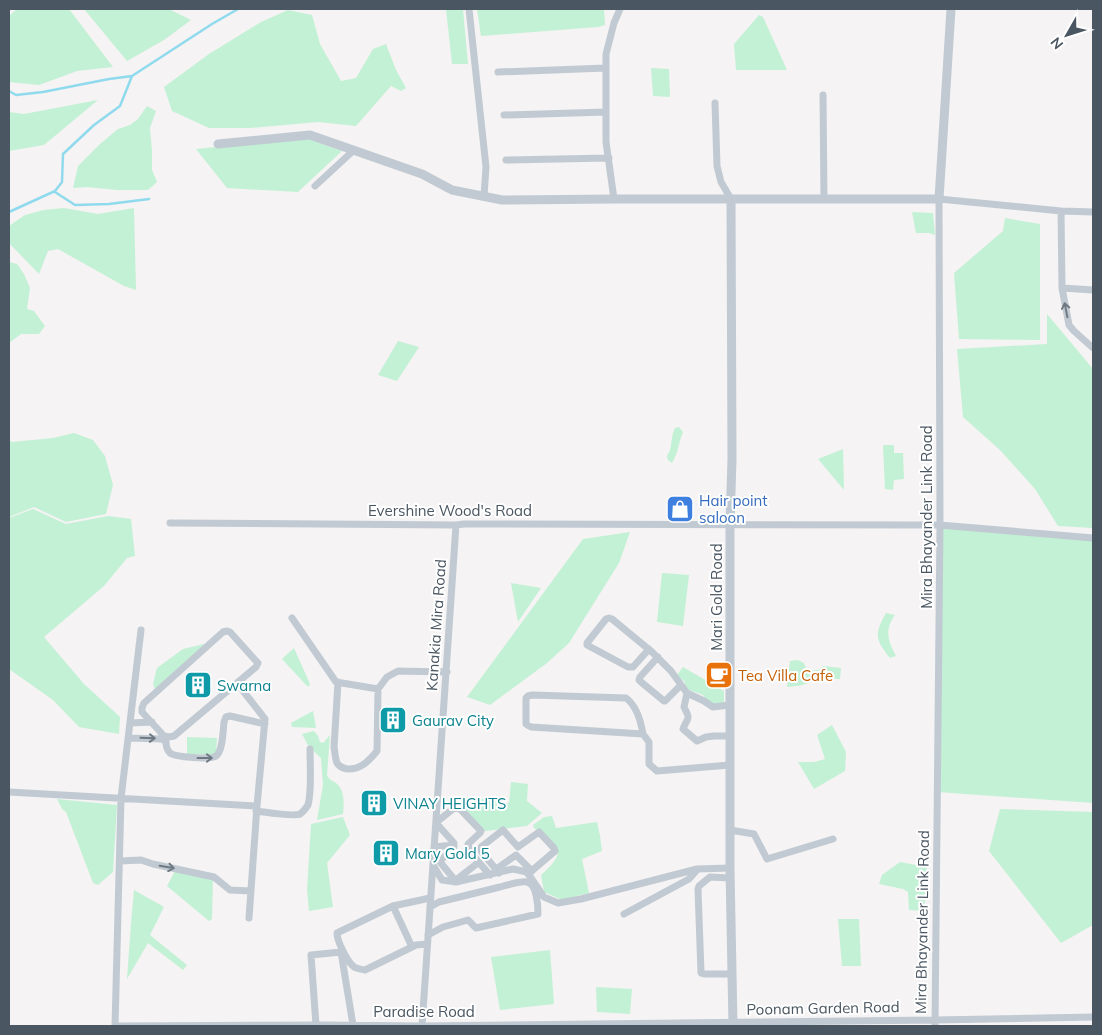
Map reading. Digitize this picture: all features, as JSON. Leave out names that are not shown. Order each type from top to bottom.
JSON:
[{"type":"street","points":[[469,9],[486,167],[484,196]]},
{"type":"street","points":[[614,199],[606,142],[606,54],[614,23],[620,9]]},
{"type":"street","name":"Mira Bhayander Link Road","points":[[935,1023],[940,526],[939,199],[950,9]]},
{"type":"street","points":[[498,72],[606,68]]},
{"type":"street","points":[[823,96],[824,199]]},
{"type":"street","points":[[715,103],[717,166],[721,182],[731,199]]},
{"type":"street","points":[[504,115],[606,112]]},
{"type":"street","points":[[218,144],[310,135],[422,174],[452,190],[502,200],[939,199],[1061,211],[1093,212]]},
{"type":"street","points":[[314,186],[354,150]]},
{"type":"street","points":[[506,160],[608,158]]},
{"type":"street","name":"Mari Gold Road","points":[[731,199],[730,873],[733,1024]]},
{"type":"street","points":[[1061,211],[1062,288],[1069,325],[1092,345]]},
{"type":"street","points":[[1062,288],[1093,290]]},
{"type":"street","name":"Evershine Wood's Road","points":[[170,523],[940,526],[1093,538]]},
{"type":"street","name":"Kanakia Mira Road","points":[[422,1026],[456,525]]},
{"type":"street","points":[[292,618],[336,682],[378,689]]},
{"type":"street","points":[[648,649],[633,667],[628,667],[587,643],[606,619],[612,619],[658,657],[687,692],[713,707],[730,705]]},
{"type":"street","points":[[115,1026],[122,798],[141,630]]},
{"type":"street","points":[[223,632],[230,632],[258,663],[256,667],[174,736],[164,736],[152,722],[142,712],[144,703],[223,632]]},
{"type":"street","points":[[658,657],[640,677],[641,682],[664,701],[681,685]]},
{"type":"street","points":[[338,682],[335,756],[338,764],[344,769],[354,769],[371,759],[377,751],[378,689],[388,677],[398,671],[447,672]]},
{"type":"street","points":[[237,683],[265,719],[249,918]]},
{"type":"street","points":[[687,692],[684,708],[689,720],[683,729],[696,741],[706,737],[730,736]]},
{"type":"street","points":[[643,734],[530,728],[526,724],[526,698],[532,695],[626,698],[630,700],[640,718],[643,734],[648,742],[649,764],[657,771],[730,765]]},
{"type":"street","points":[[128,738],[162,739],[166,742],[170,754],[212,758],[217,756],[220,751],[226,718],[230,716],[264,724]]},
{"type":"street","points":[[130,722],[152,722]]},
{"type":"street","points":[[9,792],[122,798],[257,809],[291,815],[299,814],[308,805],[310,749]]},
{"type":"street","points":[[454,845],[437,824],[454,808],[460,809],[481,831],[468,846],[490,875]]},
{"type":"street","points":[[503,830],[518,847],[538,832],[554,848],[554,851],[530,872],[497,868],[481,851],[481,846],[503,830]]},
{"type":"street","points":[[730,830],[754,834],[767,859],[833,839]]},
{"type":"street","points":[[434,847],[454,845]]},
{"type":"street","points":[[454,845],[440,861],[454,879],[456,880],[479,862]]},
{"type":"street","points":[[433,865],[442,880],[456,882],[490,875],[516,855],[530,872],[544,897],[558,904],[697,869],[730,873]]},
{"type":"street","points":[[120,861],[140,860],[214,876],[230,890],[251,891]]},
{"type":"street","points":[[624,914],[689,879],[697,869]]},
{"type":"street","points":[[730,873],[710,878],[699,886],[698,889],[701,973],[732,974]]},
{"type":"street","points":[[428,935],[443,927],[468,920],[476,928],[538,914],[535,890],[527,882],[511,884],[439,902],[430,907]]},
{"type":"street","points":[[427,944],[416,945],[365,970],[354,967],[350,962],[337,937],[337,933],[393,906],[430,898]]},
{"type":"street","points":[[393,906],[412,947]]},
{"type":"street","points":[[316,1025],[311,955],[341,952],[353,1025]]},
{"type":"street","name":"Poonam Garden Road","points":[[733,1024],[935,1023],[1093,1017]]},
{"type":"street","name":"Paradise Road","points":[[115,1026],[733,1024]]},
{"type":"green space","points":[[17,9],[69,9],[113,67],[77,71],[39,85],[9,82],[9,16]]},
{"type":"green space","points":[[84,9],[169,9],[191,20],[164,40],[127,61]]},
{"type":"green space","points":[[446,9],[463,9],[468,64],[452,64]]},
{"type":"green space","points":[[477,9],[604,9],[605,25],[481,36]]},
{"type":"green space","points":[[288,10],[312,15],[320,44],[341,81],[356,78],[373,49],[386,44],[396,70],[406,88],[401,91],[391,86],[356,126],[318,122],[250,128],[209,128],[172,111],[164,87],[209,54],[261,22]]},
{"type":"green space","points":[[759,15],[763,17],[787,70],[736,70],[734,44]]},
{"type":"green space","points":[[651,68],[669,69],[670,97],[653,96]]},
{"type":"green space","points":[[98,100],[44,145],[9,151],[9,112],[24,114]]},
{"type":"green space","points":[[147,106],[156,111],[150,128],[152,170],[157,182],[148,190],[73,188],[78,166],[118,129],[130,125],[138,119]]},
{"type":"green space","points":[[306,138],[342,151],[298,192],[227,188],[196,149]]},
{"type":"green space","points":[[64,208],[98,214],[134,208],[136,290],[124,286],[58,249],[48,251],[39,274],[9,243],[9,226],[25,215],[44,210]]},
{"type":"green space","points":[[912,212],[933,213],[935,235],[916,233]]},
{"type":"green space","points":[[1005,218],[1040,224],[1040,340],[959,339],[954,273],[1003,231]]},
{"type":"green space","points":[[9,262],[17,264],[30,288],[27,309],[34,311],[45,326],[39,334],[21,334],[9,343]]},
{"type":"green space","points":[[1047,314],[1093,369],[1093,528],[1058,526],[1035,489],[1000,450],[963,417],[957,349],[1047,344]]},
{"type":"green space","points":[[398,341],[419,347],[397,381],[378,375]]},
{"type":"green space","points":[[679,427],[683,432],[672,463],[668,460],[667,456],[670,450],[673,431]]},
{"type":"green space","points":[[74,433],[93,440],[105,456],[113,485],[106,514],[66,522],[34,507],[9,517],[9,441],[53,438]]},
{"type":"green space","points":[[883,445],[894,445],[894,453],[903,453],[904,479],[894,480],[893,490],[885,489]]},
{"type":"green space","points":[[843,449],[844,490],[818,459]]},
{"type":"green space","points":[[33,509],[66,524],[108,516],[131,519],[135,556],[127,558],[104,586],[44,637],[84,684],[120,717],[119,734],[79,727],[53,700],[9,669],[9,518]]},
{"type":"green space","points":[[940,525],[1093,538],[1093,803],[937,792]]},
{"type":"green space","points":[[630,532],[619,563],[569,643],[547,663],[490,705],[467,697],[583,539]]},
{"type":"green space","points":[[662,573],[689,575],[683,626],[657,622]]},
{"type":"green space","points":[[511,583],[541,588],[518,622]]},
{"type":"green space","points":[[886,613],[895,615],[889,626],[888,636],[896,656],[890,658],[881,646],[878,637],[879,627]]},
{"type":"green space","points":[[204,644],[202,654],[157,695],[153,684],[157,668],[183,649]]},
{"type":"green space","points":[[294,648],[310,684],[308,687],[282,659]]},
{"type":"green space","points":[[798,660],[804,663],[807,671],[819,670],[823,666],[841,668],[840,679],[814,678],[805,684],[787,687],[790,661]]},
{"type":"green space","points":[[683,667],[724,691],[724,702],[721,705],[714,706],[703,695],[684,688],[685,682],[677,675]]},
{"type":"green space","points":[[313,711],[316,728],[292,727],[291,723]]},
{"type":"green space","points":[[832,725],[846,752],[845,771],[814,789],[798,762],[814,762],[825,759],[817,735]]},
{"type":"green space","points":[[314,731],[320,742],[323,743],[330,735],[327,775],[341,789],[344,802],[343,814],[317,820],[323,785],[321,758],[309,747],[302,734]]},
{"type":"green space","points":[[187,737],[217,738],[216,755],[187,754]]},
{"type":"green space","points":[[511,782],[528,784],[527,801],[542,813],[527,826],[478,832],[459,806],[460,796],[509,803]]},
{"type":"green space","points":[[57,799],[117,805],[113,872],[98,885],[93,883],[66,812],[62,809]]},
{"type":"green space","points":[[1000,809],[1093,812],[1093,925],[1061,943],[989,851]]},
{"type":"green space","points":[[552,816],[556,828],[597,822],[602,851],[582,859],[589,893],[562,900],[544,892],[541,875],[555,860],[557,850],[552,841],[534,828],[533,825],[544,817]]},
{"type":"green space","points":[[343,817],[350,835],[327,863],[333,907],[309,911],[307,890],[311,824]]},
{"type":"green space","points":[[900,862],[927,867],[924,911],[909,910],[908,892],[903,889],[879,884],[882,875]]},
{"type":"green space","points":[[175,871],[213,879],[212,919],[209,921],[167,886]]},
{"type":"green space","points":[[134,890],[164,907],[150,935],[187,965],[183,970],[148,943],[127,979]]},
{"type":"green space","points":[[838,919],[859,919],[861,966],[842,966]]},
{"type":"green space","points":[[550,950],[554,1004],[500,1010],[491,957]]},
{"type":"green space","points":[[596,987],[632,989],[630,1014],[597,1012]]},
{"type":"waterway","points":[[9,91],[16,95],[43,92],[132,76],[238,9]]},
{"type":"waterway","points":[[9,212],[55,191],[62,182],[63,154],[94,125],[120,106],[132,76]]},
{"type":"waterway","points":[[55,192],[75,205],[109,204],[149,199]]},
{"type":"place","name":"Hair point saloon","points":[[680,509]]},
{"type":"place","name":"Tea Villa Cafe","points":[[719,675]]},
{"type":"place","name":"Swarna","points":[[198,685]]},
{"type":"place","name":"Gaurav City","points":[[393,720]]},
{"type":"place","name":"VINAY HEIGHTS","points":[[374,803]]},
{"type":"place","name":"Mary Gold 5","points":[[386,853]]}]
